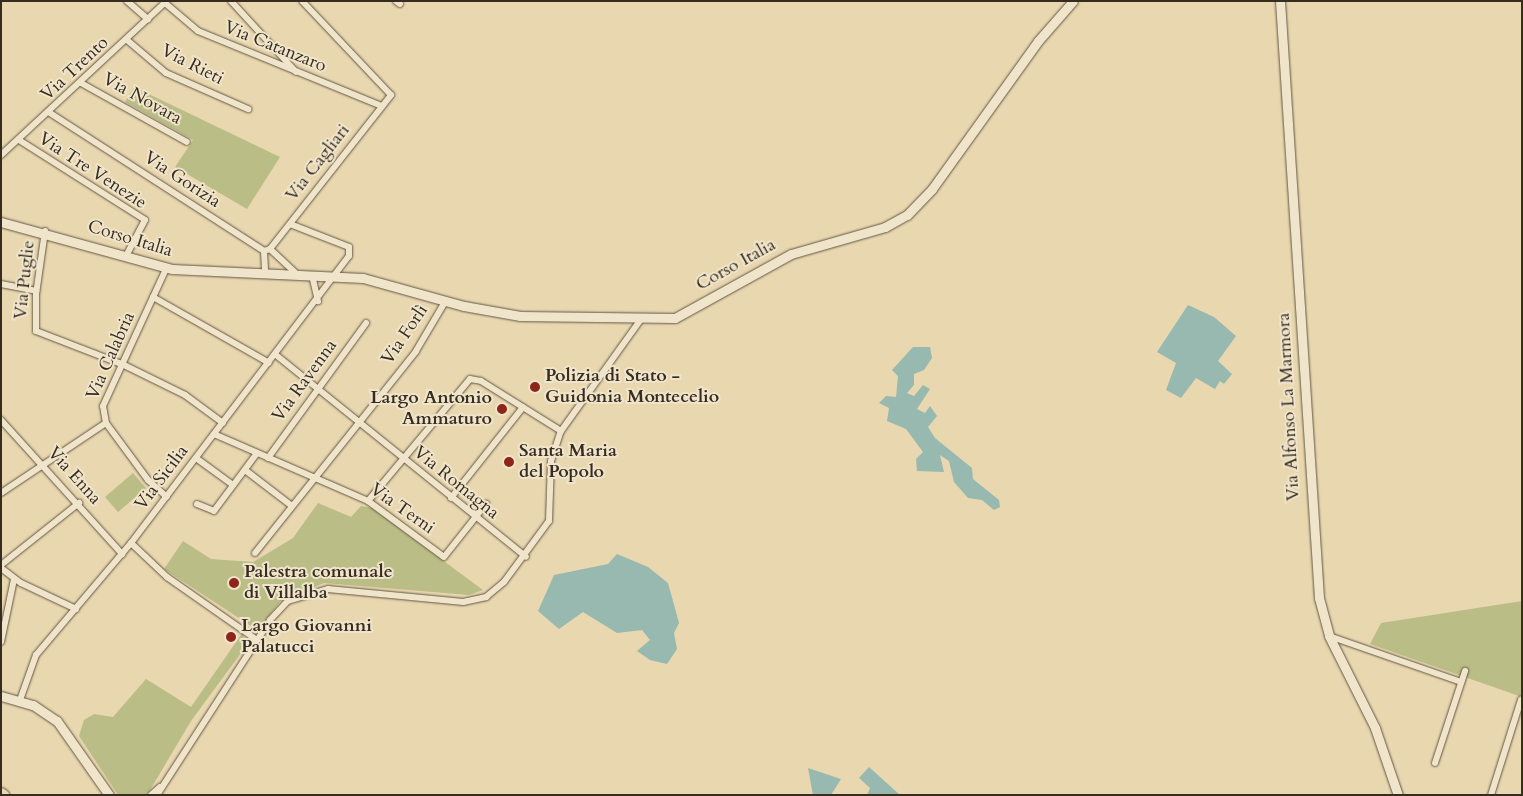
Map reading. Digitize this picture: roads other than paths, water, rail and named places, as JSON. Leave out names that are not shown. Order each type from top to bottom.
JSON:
[{"type":"street","points":[[127,1],[148,19]]},
{"type":"street","points":[[230,1],[298,74]]},
{"type":"street","name":"Via Cagliari","points":[[267,250],[290,224],[391,96],[302,1]]},
{"type":"street","name":"Corso Italia","points":[[1,222],[45,231],[166,269],[295,272],[377,281],[445,302],[525,316],[642,318],[678,316],[791,254],[885,226],[908,214],[932,188],[1073,1]]},
{"type":"street","name":"Via Alfonso La Marmora","points":[[1280,1],[1308,462],[1319,598],[1329,636],[1371,719],[1398,795]]},
{"type":"street","name":"Via Trento","points":[[1,156],[50,113],[166,2]]},
{"type":"street","name":"Via Catanzaro","points":[[166,2],[196,30],[298,74],[382,106]]},
{"type":"street","name":"Via Rieti","points":[[127,40],[166,73],[248,109]]},
{"type":"street","name":"Via Novara","points":[[81,83],[187,142]]},
{"type":"street","name":"Via Gorizia","points":[[50,113],[267,250],[295,272]]},
{"type":"street","name":"Via Tre Venezie","points":[[19,140],[145,220],[126,256]]},
{"type":"street","name":"Via Sicilia","points":[[20,700],[34,658],[131,543],[337,276],[350,248],[290,224]]},
{"type":"street","name":"Via Puglie","points":[[45,231],[36,291],[36,332],[124,364]]},
{"type":"street","points":[[265,271],[267,250]]},
{"type":"street","name":"Via Calabria","points":[[1,493],[43,463],[106,423],[103,408],[166,269]]},
{"type":"street","points":[[311,274],[318,302]]},
{"type":"street","points":[[1,284],[36,291]]},
{"type":"street","points":[[153,297],[269,363]]},
{"type":"street","name":"Via Forlì","points":[[255,554],[415,351],[445,302]]},
{"type":"street","points":[[151,795],[161,786],[257,640],[283,605],[307,593],[333,589],[473,601],[494,591],[526,557],[550,521],[551,461],[561,431],[642,318]]},
{"type":"street","name":"Via Ravenna","points":[[268,458],[366,323]]},
{"type":"street","name":"Via Romagna","points":[[276,355],[526,557]]},
{"type":"street","points":[[124,364],[185,395],[223,422]]},
{"type":"street","points":[[368,501],[464,384],[478,380],[561,431]]},
{"type":"street","points":[[451,498],[523,407]]},
{"type":"street","name":"Via Enna","points":[[1,420],[43,463],[122,554]]},
{"type":"street","points":[[106,423],[148,480],[167,497]]},
{"type":"street","name":"Via Terni","points":[[214,434],[313,479],[368,501],[444,557],[475,517]]},
{"type":"street","points":[[197,504],[213,511],[257,453]]},
{"type":"street","points":[[196,458],[233,485]]},
{"type":"street","points":[[245,470],[292,506]]},
{"type":"street","points":[[76,608],[14,579],[1,566],[79,503]]},
{"type":"street","points":[[475,517],[486,504]]},
{"type":"street","points":[[131,543],[167,577],[257,640]]},
{"type":"street","points":[[1,642],[14,579]]},
{"type":"street","points":[[1329,636],[1461,682]]},
{"type":"street","points":[[1435,763],[1465,671]]},
{"type":"street","points":[[1,696],[20,700],[60,724],[109,795]]},
{"type":"street","points":[[1491,795],[1521,700]]},
{"type":"street","points":[[158,795],[161,786]]},
{"type":"water","points":[[1188,305],[1214,317],[1236,336],[1218,361],[1232,374],[1224,384],[1220,381],[1215,389],[1196,378],[1181,398],[1166,390],[1176,363],[1157,352]]},
{"type":"water","points":[[913,347],[930,347],[932,358],[924,370],[914,374],[914,385],[907,393],[914,396],[923,385],[930,389],[917,409],[925,413],[930,406],[937,416],[928,427],[935,438],[972,468],[973,479],[999,500],[1000,507],[994,510],[982,500],[968,498],[954,482],[949,461],[940,455],[944,472],[917,471],[916,459],[923,452],[906,429],[887,421],[889,408],[879,403],[886,396],[896,397],[898,376],[892,370]]},
{"type":"water","points":[[617,554],[648,567],[668,583],[679,623],[674,633],[677,649],[667,664],[650,660],[637,651],[650,640],[642,630],[617,633],[583,612],[559,629],[538,611],[554,575],[608,564]]},
{"type":"water","points":[[869,767],[900,795],[867,795],[870,788],[859,778]]},
{"type":"water","points":[[808,768],[841,779],[831,795],[813,795]]},
{"type":"place","name":"Polizia di Stato - Guidonia Montecelio","points":[[535,387]]},
{"type":"place","name":"Largo Antonio Ammaturo","points":[[502,409]]},
{"type":"place","name":"Santa Maria del Popolo","points":[[509,462]]},
{"type":"place","name":"Palestra comunale di Villalba","points":[[234,583]]},
{"type":"place","name":"Largo Giovanni Palatucci","points":[[231,637]]}]
